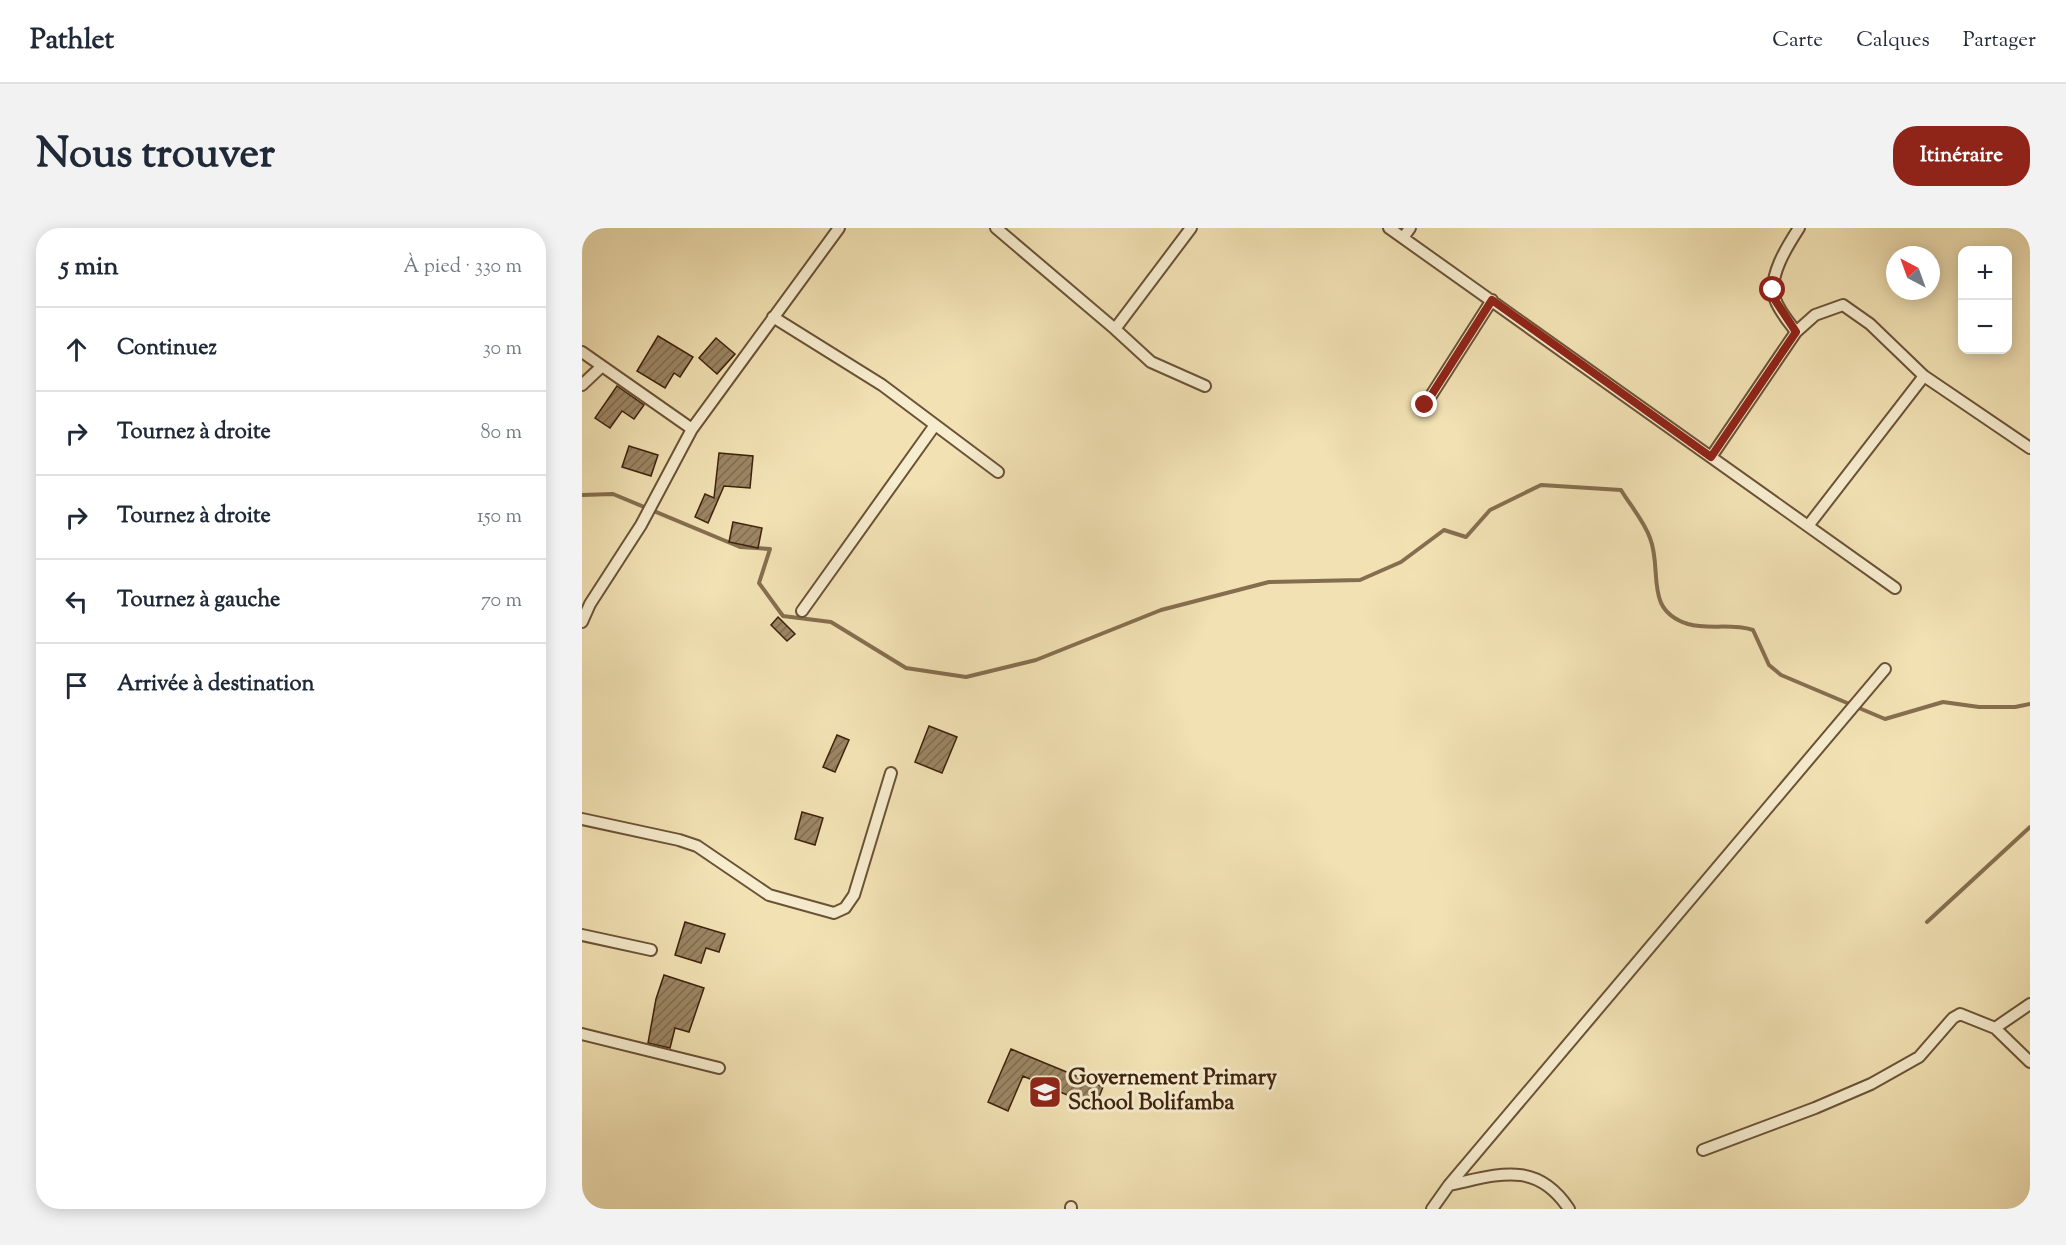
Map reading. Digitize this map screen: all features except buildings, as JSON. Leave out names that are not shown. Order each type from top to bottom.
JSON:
[{"type":"street","points":[[582,622],[586,603],[641,525],[692,429],[839,228]]},
{"type":"street","points":[[996,228],[1115,329],[1150,362],[1205,386]]},
{"type":"street","points":[[1115,329],[1191,228]]},
{"type":"street","points":[[1389,228],[1894,588]]},
{"type":"street","points":[[1403,238],[1410,228]]},
{"type":"street","points":[[1796,332],[1775,300],[1773,290],[1783,253],[1799,228]]},
{"type":"street","points":[[1425,405],[1492,300]]},
{"type":"street","points":[[1711,457],[1796,332],[1815,315],[1843,305],[1870,324],[1924,376],[2030,447]]},
{"type":"street","points":[[773,317],[869,376],[998,472]]},
{"type":"street","points":[[582,352],[692,429]]},
{"type":"street","points":[[582,385],[602,366]]},
{"type":"street","points":[[1808,526],[1924,376]]},
{"type":"street","points":[[802,611],[935,424]]},
{"type":"street","points":[[1432,1209],[1449,1185],[1885,669]]},
{"type":"street","points":[[582,819],[688,843],[747,878],[769,895],[834,913],[845,908],[854,895],[891,773]]},
{"type":"street","points":[[582,935],[651,950]]},
{"type":"street","points":[[1995,1028],[2030,1004]]},
{"type":"street","points":[[1703,1150],[1815,1108],[1871,1084],[1919,1057],[1953,1017],[1960,1014],[1995,1028],[2030,1062]]},
{"type":"street","points":[[582,1034],[719,1068]]},
{"type":"street","points":[[1449,1185],[1495,1175],[1525,1174],[1562,1198],[1569,1209]]},
{"type":"waterway","points":[[582,495],[613,494],[740,547],[770,549],[759,583],[783,616],[831,622],[906,668],[966,677],[1036,660],[1161,610],[1269,582],[1360,580],[1401,562],[1444,530],[1466,537],[1490,510],[1541,485],[1621,490],[1641,519],[1650,538],[1654,551],[1657,588],[1665,609],[1674,618],[1696,626],[1737,627],[1753,630],[1769,665],[1781,675],[1885,719],[1943,702],[1979,707],[2015,707],[2030,704]]},
{"type":"waterway","points":[[1927,922],[2030,827]]},
{"type":"place","name":"Governement Primary School Bolifamba","points":[[1045,1092]]},
{"type":"route","points":[[1425,405],[1492,300],[1711,457],[1796,332],[1775,300],[1773,290]]}]
